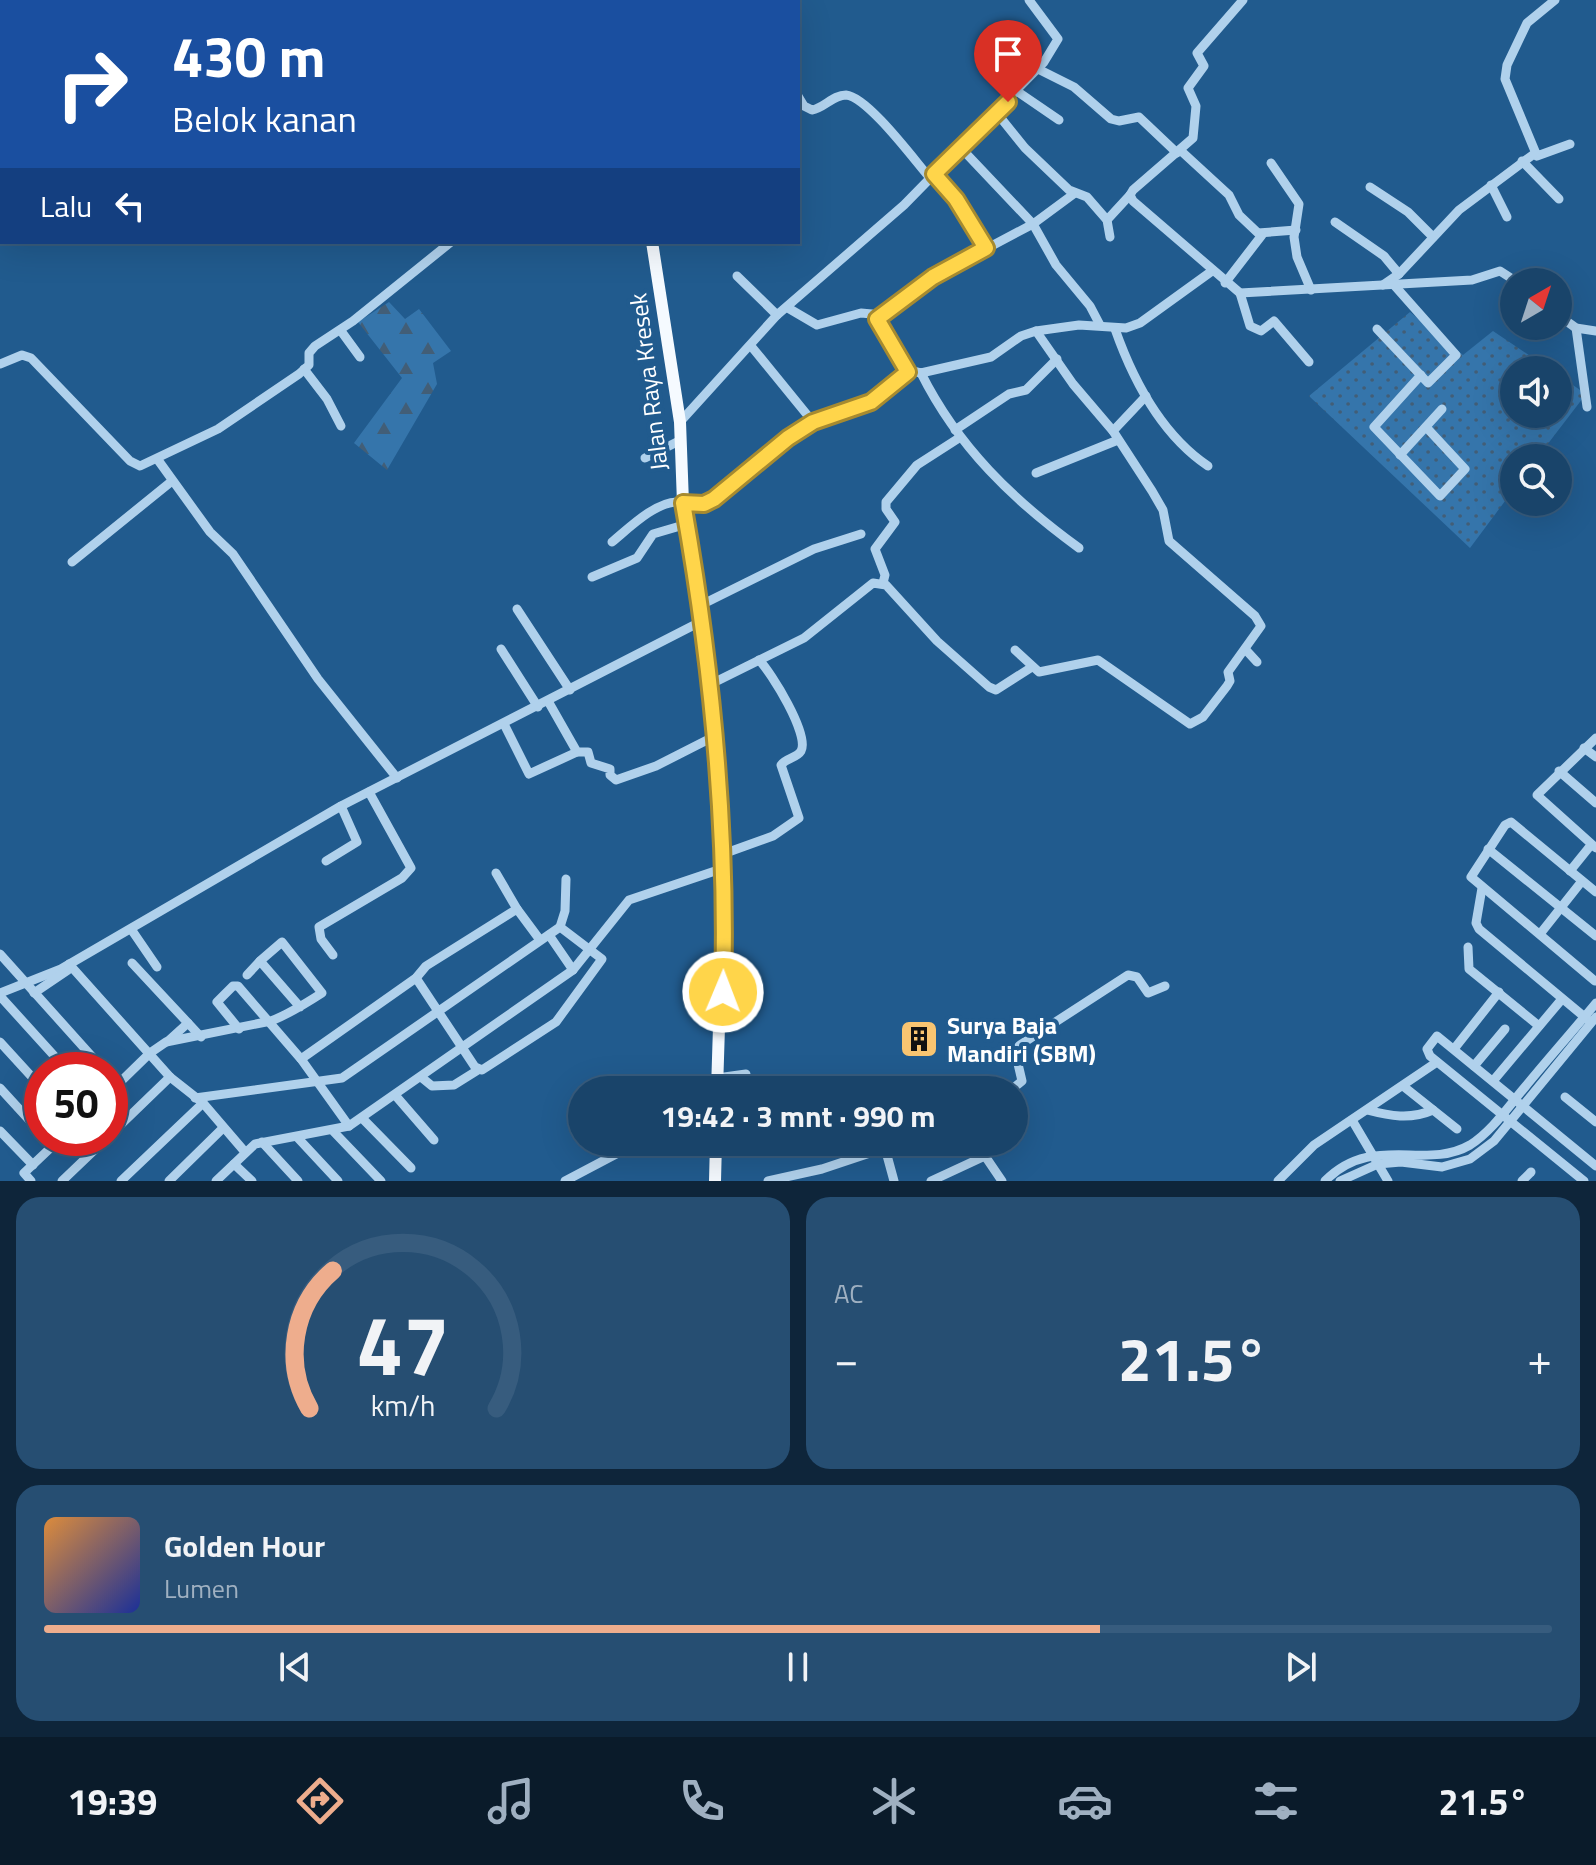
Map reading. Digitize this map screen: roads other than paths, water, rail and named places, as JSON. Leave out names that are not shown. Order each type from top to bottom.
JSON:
[{"type":"main road","name":"Jalan Raya Kresek","points":[[652,244],[680,422],[683,503],[701,605],[717,735],[724,868],[717,1076]]},
{"type":"main road","points":[[715,1181],[716,1156]]},
{"type":"street","points":[[680,422],[777,315],[932,176],[1038,69],[1058,39],[1029,0]]},
{"type":"street","points":[[1107,220],[1195,134],[1196,106],[1188,88],[1204,66],[1197,53],[1243,0]]},
{"type":"street","points":[[1549,2],[1518,36],[1505,79],[1534,154],[1541,158],[1570,144]]},
{"type":"street","points":[[1038,69],[1074,87],[1111,119],[1119,121],[1139,117],[1229,195],[1239,215],[1262,235]]},
{"type":"street","points":[[1018,92],[1059,120]]},
{"type":"street","points":[[800,99],[812,110],[845,95],[854,98],[956,199],[986,248]]},
{"type":"street","points":[[996,112],[1033,155],[1075,193],[1087,197],[1107,220],[1110,237]]},
{"type":"street","points":[[960,147],[1033,224],[1056,265],[1090,306],[1100,325]]},
{"type":"street","points":[[1388,285],[1459,210],[1534,154]]},
{"type":"street","points":[[1522,161],[1559,199]]},
{"type":"street","points":[[1271,163],[1299,204],[1297,257],[1311,290]]},
{"type":"street","points":[[1491,185],[1507,217]]},
{"type":"street","points":[[1370,187],[1408,212],[1433,237]]},
{"type":"street","points":[[877,319],[933,277],[1033,224],[1075,193]]},
{"type":"street","points":[[1130,195],[1225,283],[1240,293],[1472,280],[1500,271]]},
{"type":"street","points":[[1335,222],[1384,256],[1399,274]]},
{"type":"street","points":[[1225,283],[1262,235],[1296,230]]},
{"type":"street","points":[[0,364],[27,356],[130,461],[140,466],[218,429],[304,369],[315,346],[341,331],[449,244]]},
{"type":"street","points":[[612,542],[666,505],[704,504],[714,499],[788,438],[813,422],[871,402],[908,372],[921,373],[991,357],[1021,336],[1036,331],[1100,325],[1115,329],[1140,323],[1212,271]]},
{"type":"street","points":[[737,276],[777,315]]},
{"type":"street","points":[[1377,329],[1428,383],[1456,355],[1388,285]]},
{"type":"street","points":[[1240,293],[1250,326],[1261,331],[1274,321],[1309,362]]},
{"type":"street","points":[[788,308],[817,325],[861,313],[877,319],[908,372]]},
{"type":"street","points":[[1572,325],[1596,331]]},
{"type":"street","points":[[1576,328],[1587,407]]},
{"type":"street","points":[[1115,329],[1146,396],[1180,444],[1208,466]]},
{"type":"street","points":[[341,331],[360,357]]},
{"type":"street","points":[[1015,650],[1032,667],[1044,672],[1098,660],[1190,724],[1203,717],[1227,686],[1230,681],[1228,672],[1259,631],[1259,621],[1165,536],[1163,510],[1116,435],[1080,393],[1036,331]]},
{"type":"street","points":[[751,346],[813,422]]},
{"type":"street","points":[[883,583],[885,575],[875,549],[895,522],[886,509],[886,502],[917,465],[1009,394],[1026,390],[1057,359]]},
{"type":"street","points":[[304,369],[327,399],[341,426]]},
{"type":"street","points":[[921,373],[957,434],[998,482],[1079,548]]},
{"type":"street","points":[[1421,375],[1374,427],[1440,496],[1465,469],[1426,427]]},
{"type":"street","points":[[1036,473],[1116,435],[1146,396]]},
{"type":"street","points":[[1400,455],[1442,409]]},
{"type":"street","points":[[645,458],[681,440]]},
{"type":"street","points":[[158,460],[210,532],[233,554],[318,679],[397,778]]},
{"type":"street","points":[[72,562],[172,481]]},
{"type":"street","points":[[592,577],[637,558],[653,534],[687,524]]},
{"type":"street","points":[[701,605],[814,549],[861,534]]},
{"type":"street","points":[[711,684],[804,638],[873,583],[883,583],[937,641],[989,687],[996,690],[1005,688],[1032,667]]},
{"type":"street","points":[[517,609],[570,690]]},
{"type":"street","points":[[34,993],[70,966],[341,806],[702,621]]},
{"type":"street","points":[[501,649],[538,707]]},
{"type":"street","points":[[1246,650],[1257,662]]},
{"type":"street","points":[[723,854],[773,836],[799,818],[781,765],[799,754],[802,743],[783,692],[759,660]]},
{"type":"street","points":[[548,701],[577,752]]},
{"type":"street","points":[[504,724],[529,774],[577,752],[588,752],[591,763],[610,769],[610,775],[616,780],[656,766],[717,735]]},
{"type":"street","points":[[1570,871],[1594,846],[1538,798],[1559,771],[1596,738]]},
{"type":"street","points":[[1584,748],[1596,757]]},
{"type":"street","points":[[1559,771],[1596,803]]},
{"type":"street","points":[[333,955],[321,939],[319,927],[402,878],[411,868],[369,792]]},
{"type":"street","points":[[326,861],[357,842],[341,806]]},
{"type":"street","points":[[1595,981],[1471,877],[1505,825],[1511,822],[1596,892]]},
{"type":"street","points":[[1488,849],[1596,936]]},
{"type":"street","points":[[216,1181],[245,1152],[262,1142],[334,1132],[362,1118],[573,970],[629,900],[724,868]]},
{"type":"street","points":[[496,873],[517,909],[573,970]]},
{"type":"street","points":[[325,1093],[342,1078],[560,927],[565,911],[566,879]]},
{"type":"street","points":[[1540,934],[1582,881]]},
{"type":"street","points":[[1482,888],[1476,923],[1479,929],[1592,1021]]},
{"type":"street","points":[[301,1059],[416,978],[426,966],[517,909]]},
{"type":"street","points":[[421,1077],[432,1086],[452,1085],[556,1022],[602,959],[560,927]]},
{"type":"street","points":[[131,929],[157,967]]},
{"type":"street","points":[[166,1042],[271,1021],[322,993],[282,942],[247,975]]},
{"type":"street","points":[[1468,947],[1469,969],[1539,1026]]},
{"type":"street","points":[[0,954],[88,1052]]},
{"type":"street","points":[[260,961],[300,1007]]},
{"type":"street","points":[[132,963],[201,1037]]},
{"type":"street","points":[[51,1052],[0,994],[24,981],[70,966]]},
{"type":"street","points":[[70,966],[170,1077],[199,1100],[245,1152]]},
{"type":"street","points":[[1021,1076],[1015,1051],[1020,1045],[1128,975],[1137,977],[1148,993],[1165,986]]},
{"type":"street","points":[[416,978],[440,1009],[478,1070]]},
{"type":"street","points":[[239,1029],[217,1002],[233,986],[238,986],[271,1021],[349,1126]]},
{"type":"street","points":[[1454,1049],[1499,992]]},
{"type":"street","points":[[1493,1081],[1562,999]]},
{"type":"street","points":[[1325,1181],[1336,1170],[1375,1159],[1438,1153],[1468,1146],[1507,1115],[1592,1021],[1596,1003]]},
{"type":"street","points":[[128,1071],[188,1023]]},
{"type":"street","points":[[1474,1066],[1505,1029]]},
{"type":"street","points":[[1584,1181],[1507,1115],[1437,1062],[1427,1049],[1437,1036],[1596,1166]]},
{"type":"street","points":[[0,1042],[24,1068]]},
{"type":"street","points":[[1278,1181],[1314,1145],[1437,1062]]},
{"type":"street","points":[[740,1076],[746,1074]]},
{"type":"street","points":[[128,1117],[170,1077]]},
{"type":"street","points":[[121,1181],[199,1100],[342,1078]]},
{"type":"street","points":[[1403,1086],[1457,1129]]},
{"type":"street","points":[[0,1088],[24,1113]]},
{"type":"street","points":[[395,1095],[434,1140]]},
{"type":"street","points":[[1565,1097],[1596,1122]]},
{"type":"street","points":[[1367,1110],[1393,1117],[1419,1116],[1433,1110]]},
{"type":"street","points":[[1340,1181],[1375,1159],[1442,1167],[1470,1159],[1494,1141],[1507,1115]]},
{"type":"street","points":[[362,1118],[411,1168]]},
{"type":"street","points":[[1352,1120],[1388,1181]]},
{"type":"street","points":[[169,1181],[222,1129]]},
{"type":"street","points":[[0,1131],[33,1165]]},
{"type":"street","points":[[334,1132],[381,1181]]},
{"type":"street","points":[[297,1137],[338,1181]]},
{"type":"street","points":[[262,1142],[298,1181]]},
{"type":"street","points":[[31,1181],[24,1173],[42,1156]]},
{"type":"street","points":[[62,1181],[88,1156]]},
{"type":"street","points":[[565,1181],[612,1156]]},
{"type":"street","points":[[768,1181],[822,1169],[856,1156]]},
{"type":"street","points":[[888,1156],[894,1181]]},
{"type":"street","points":[[931,1181],[985,1156],[1002,1181]]},
{"type":"street","points":[[234,1164],[252,1181]]},
{"type":"street","points":[[1522,1181],[1531,1172]]},
{"type":"place","name":"Surya Baja Mandiri (SBM)","points":[[919,1039]]}]
